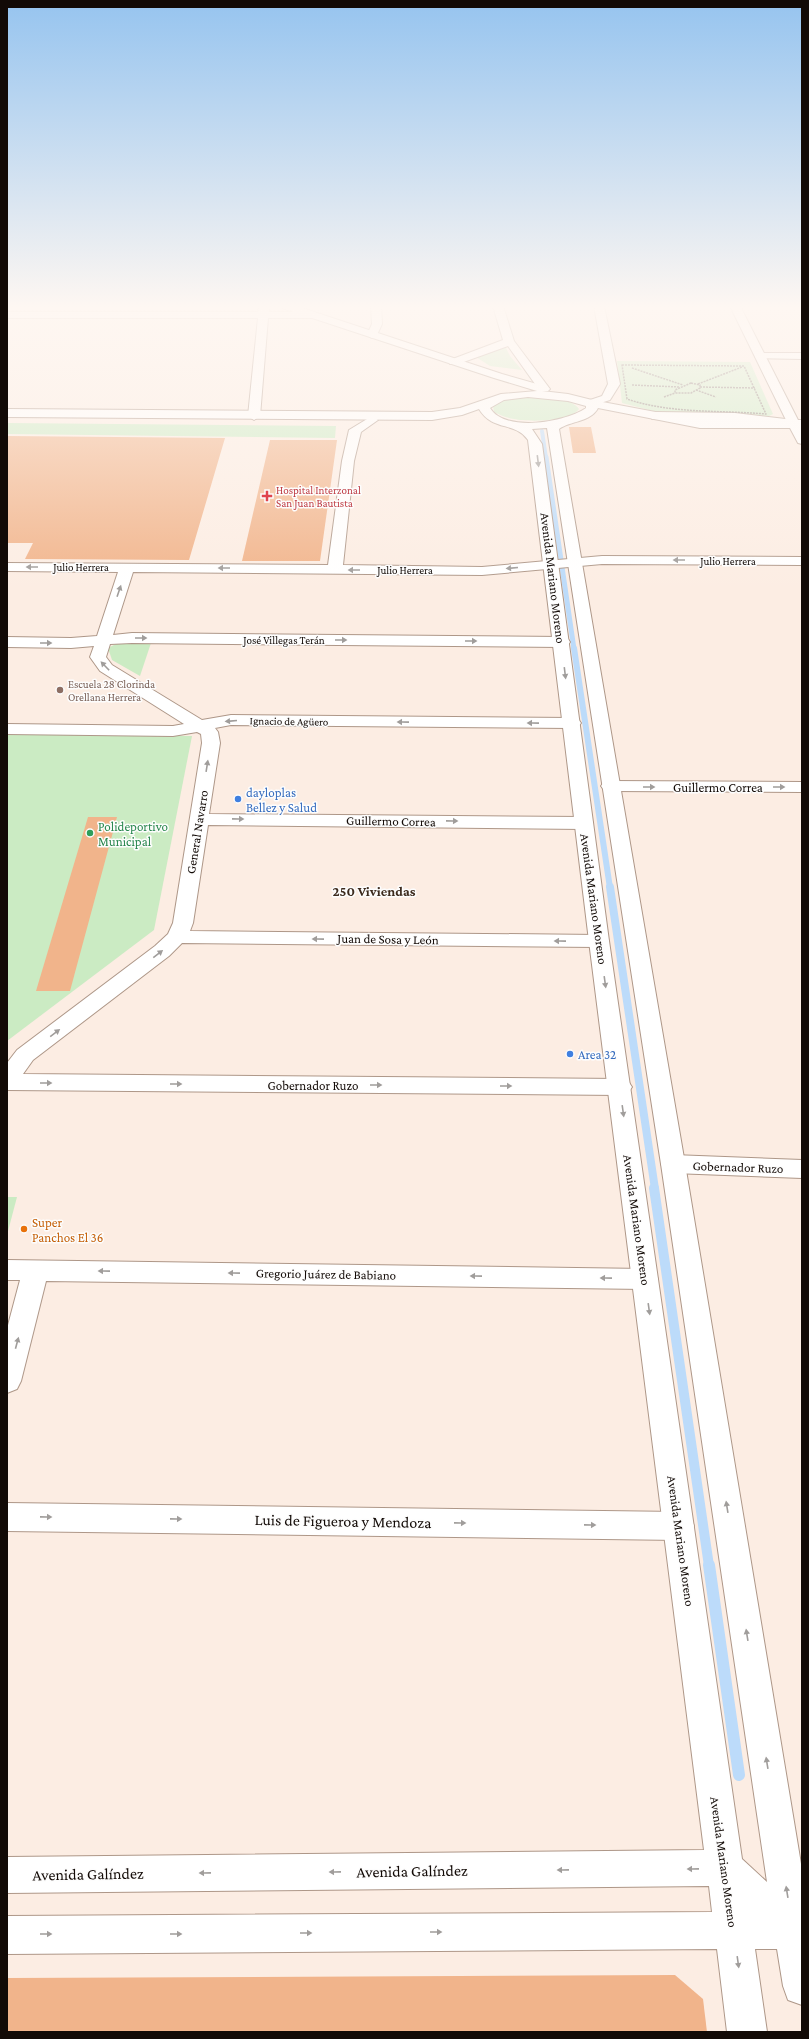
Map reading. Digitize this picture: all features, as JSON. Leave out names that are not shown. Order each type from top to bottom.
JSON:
[{"type":"main road","points":[[254,416],[255,401]]},
{"type":"main road","points":[[254,416],[440,416],[472,408],[487,401]]},
{"type":"main road","points":[[489,401],[484,407],[484,412],[493,420],[506,423]]},
{"type":"main road","points":[[582,401],[656,416],[714,423]]},
{"type":"main road","points":[[591,404],[600,401]]},
{"type":"main road","points":[[784,401],[798,424],[802,440]]},
{"type":"main road","points":[[570,419],[589,412],[592,409],[591,404]]},
{"type":"main road","points":[[7,413],[254,416],[541,425],[570,419],[616,414],[664,423],[798,424]]},
{"type":"main road","points":[[656,416],[735,417],[798,424]]},
{"type":"main road","name":"Avenida Mariano Moreno","points":[[570,419],[553,428],[563,564],[562,642],[599,941],[747,2032]]},
{"type":"main road","points":[[336,569],[348,461],[355,430],[372,420]]},
{"type":"main road","name":"Avenida Mariano Moreno","points":[[506,423],[528,432],[535,440],[610,786],[797,1930],[802,1986]]},
{"type":"main road","name":"Julio Herrera","points":[[9,562],[127,568],[482,571],[602,560],[802,561]]},
{"type":"main road","name":"General Navarro","points":[[7,1079],[25,1055],[162,951],[177,937],[183,923],[211,743],[209,732],[106,668],[98,657],[102,640],[127,568]]},
{"type":"main road","name":"José Villegas Terán","points":[[7,642],[71,643],[132,638],[562,642]]},
{"type":"main road","name":"Ignacio de Agüero","points":[[7,729],[173,731],[231,720],[572,723]]},
{"type":"main road","name":"Guillermo Correa","points":[[610,786],[802,787]]},
{"type":"main road","name":"Guillermo Correa","points":[[199,819],[584,823]]},
{"type":"main road","name":"Juan de Sosa y León","points":[[177,937],[599,941]]},
{"type":"main road","name":"Gobernador Ruzo","points":[[7,1082],[620,1087]]},
{"type":"main road","name":"Gobernador Ruzo","points":[[673,1164],[802,1169]]},
{"type":"main road","name":"Gregorio Juárez de Babiano","points":[[7,1270],[645,1279]]},
{"type":"main road","points":[[7,1381],[36,1270]]},
{"type":"main road","name":"Luis de Figueroa y Mendoza","points":[[7,1517],[679,1526]]},
{"type":"main road","points":[[724,1868],[797,1930]]},
{"type":"main road","name":"Avenida Galíndez","points":[[7,1875],[724,1868]]},
{"type":"main road","points":[[7,1935],[797,1930]]},
{"type":"path","points":[[635,401],[660,409],[728,411],[766,414],[760,401]]},
{"type":"green space","points":[[500,401],[566,401],[575,405],[579,409],[574,413],[558,419],[538,421],[511,419],[494,412],[493,406]]},
{"type":"green space","points":[[622,401],[767,401],[773,414],[767,417],[661,413],[622,403]]},
{"type":"green space","points":[[7,423],[336,426],[335,438],[7,434]]},
{"type":"green space","points":[[151,643],[140,676],[112,660],[108,648],[116,644]]},
{"type":"green space","name":"Polideportivo Municipal","points":[[7,734],[192,736],[154,930],[7,1041]]},
{"type":"green space","points":[[7,1197],[17,1197],[7,1235]]},
{"type":"building","points":[[569,427],[591,427],[596,453],[573,453]]},
{"type":"building","points":[[7,436],[225,438],[189,560],[25,559],[33,543],[7,543]]},
{"type":"building","points":[[270,440],[337,440],[320,561],[242,561]]},
{"type":"building","points":[[88,817],[117,817],[70,991],[36,991]]},
{"type":"building","points":[[675,1975],[703,1999],[707,2032],[7,2032],[7,1978]]},
{"type":"waterway","points":[[542,431],[546,458]]},
{"type":"waterway","points":[[546,457],[574,649]]},
{"type":"waterway","points":[[574,648],[610,888]]},
{"type":"waterway","points":[[610,887],[655,1189]]},
{"type":"waterway","points":[[654,1188],[709,1566]]},
{"type":"waterway","points":[[709,1565],[739,1775]]},
{"type":"place","name":"Hospital Interzonal San Juan Bautista","points":[[267,496]]},
{"type":"place","name":"Escuela 28 Clorinda Orellana Herrera","points":[[60,690]]},
{"type":"place","name":"dayloplas Bellez y Salud","points":[[238,799]]},
{"type":"place","name":"Polideportivo Municipal","points":[[90,833]]},
{"type":"place","name":"Area 32","points":[[570,1054]]},
{"type":"place","name":"Super Panchos El 36","points":[[24,1229]]},
{"type":"district","name":"250 Viviendas","points":[[374,891]]}]
